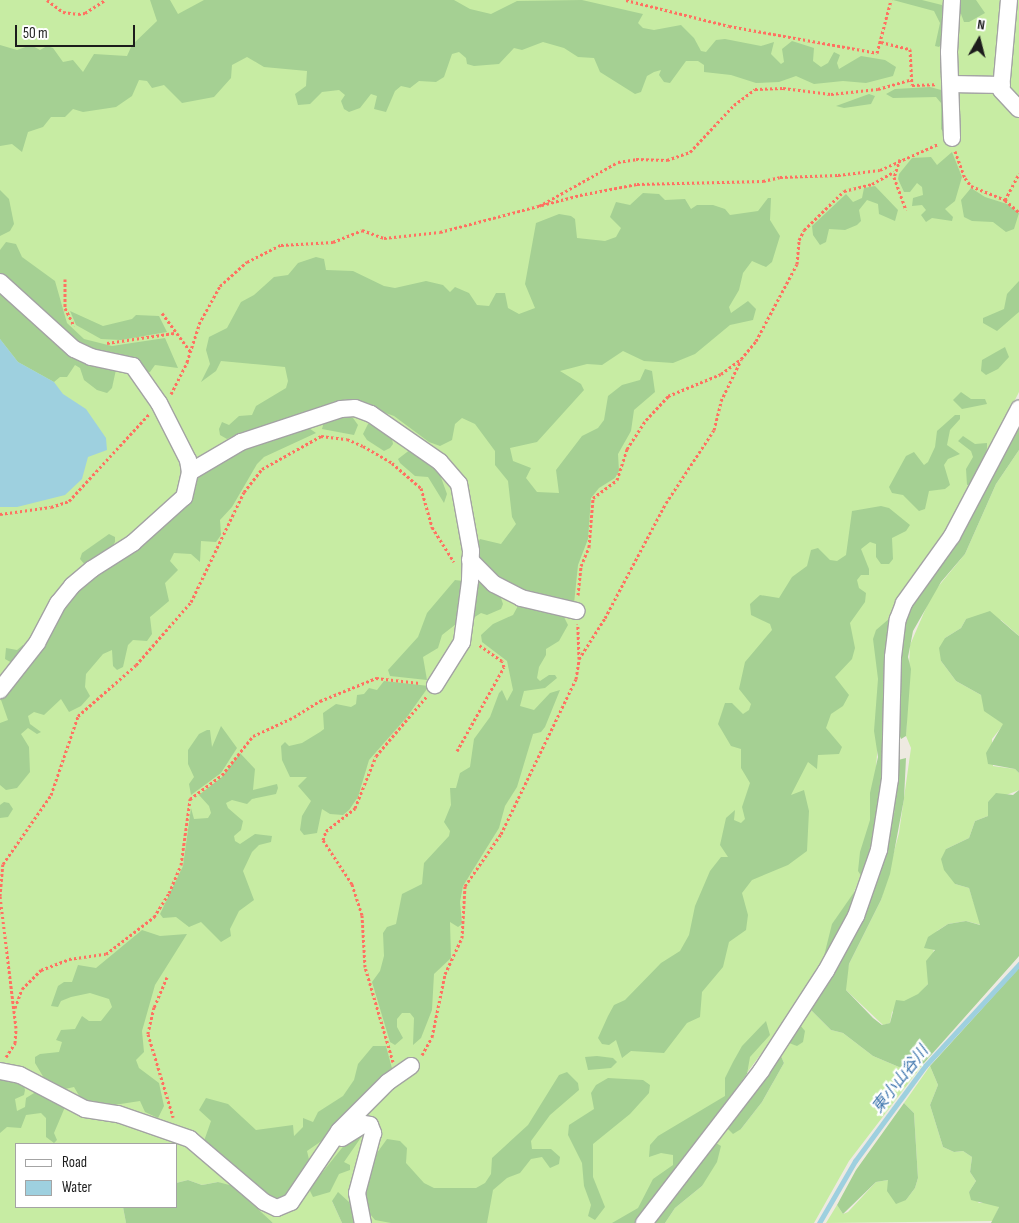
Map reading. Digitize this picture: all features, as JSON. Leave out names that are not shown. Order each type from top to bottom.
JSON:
[{"type":"street","points":[[952,0],[950,84],[952,138]]},
{"type":"street","points":[[1009,0],[1013,52],[1001,90],[1007,99],[1019,109]]},
{"type":"street","points":[[950,84],[1002,85]]},
{"type":"street","points":[[0,282],[74,349],[133,366],[161,406],[188,460],[190,472],[184,497],[134,544],[92,569],[72,586],[58,603],[37,643],[0,690]]},
{"type":"street","points":[[190,472],[241,442],[341,409],[355,408],[371,414],[440,462],[453,474],[461,492],[470,560],[470,581],[464,634],[435,685]]},
{"type":"street","points":[[644,1223],[761,1071],[826,971],[856,916],[879,850],[890,779],[893,657],[898,619],[904,603],[952,536],[1019,409]]},
{"type":"street","points":[[470,560],[505,591],[534,603],[577,612]]},
{"type":"street","points":[[0,1071],[20,1074],[85,1109],[118,1114],[172,1131],[203,1148],[264,1202],[277,1208],[291,1202],[313,1174],[325,1150],[340,1131],[397,1076],[411,1066]]},
{"type":"street","points":[[325,1150],[357,1128],[370,1125],[373,1133],[371,1144],[357,1193],[363,1223]]},
{"type":"path","points":[[47,0],[63,12],[78,14],[86,13],[105,0]]},
{"type":"path","points":[[626,0],[730,26],[869,53],[877,53],[890,0]]},
{"type":"path","points":[[881,42],[910,49],[910,80],[912,84],[950,84]]},
{"type":"path","points":[[534,209],[618,162],[672,159],[690,152],[734,106],[755,89],[782,88],[831,94],[878,89],[910,80]]},
{"type":"path","points":[[0,514],[51,507],[69,501],[161,406],[190,351],[199,324],[220,286],[233,272],[266,250],[297,241],[333,242],[362,230],[384,238],[440,232],[534,209],[588,193],[637,184],[763,181],[788,176],[838,176],[880,170],[901,159],[952,138],[958,162],[968,182],[979,192],[1005,200],[1019,212]]},
{"type":"path","points":[[579,659],[605,618],[662,511],[714,430],[721,401],[741,360],[756,341],[797,264],[799,240],[804,230],[844,191],[872,184],[894,172],[901,159]]},
{"type":"path","points":[[894,172],[906,210]]},
{"type":"path","points":[[1005,200],[1019,174]]},
{"type":"path","points":[[65,279],[65,308],[80,332]]},
{"type":"path","points":[[162,312],[174,333],[190,351]]},
{"type":"path","points":[[103,342],[121,342],[174,333]]},
{"type":"path","points":[[411,1066],[426,1052],[442,984],[462,938],[466,886],[501,834],[576,679],[579,659],[577,612],[581,566],[589,547],[593,498],[617,480],[627,449],[658,403],[721,374],[741,360]]},
{"type":"path","points":[[0,1063],[15,1044],[15,1008],[0,896],[3,864],[51,794],[78,716],[136,665],[192,602],[244,492],[262,469],[322,436],[347,439],[363,446],[392,463],[422,488],[432,527],[441,544],[470,581]]},
{"type":"path","points":[[457,750],[504,667],[502,661],[464,634]]},
{"type":"path","points":[[15,1008],[22,989],[41,970],[69,959],[106,954],[154,917],[169,893],[180,865],[190,799],[222,775],[253,736],[294,717],[320,701],[376,678],[435,685]]},
{"type":"path","points":[[397,1076],[365,967],[362,914],[352,884],[323,840],[326,831],[355,808],[376,756],[435,685]]},
{"type":"path","points":[[166,977],[154,1007],[148,1034],[150,1047],[170,1102],[172,1131]]},
{"type":"green space","points":[[0,0],[1019,0],[1019,392],[958,513],[893,609],[886,640],[869,857],[832,944],[782,1026],[635,1223],[358,1223],[332,1201],[342,1223],[273,1223],[258,1212],[246,1195],[218,1182],[202,1185],[188,1180],[178,1182],[178,1143],[15,1143],[15,1208],[123,1208],[126,1223],[0,1223]]},
{"type":"green space","points":[[150,0],[170,0],[178,14],[204,0],[454,0],[470,9],[491,14],[517,1],[582,0],[643,14],[638,23],[643,28],[654,30],[681,25],[694,38],[701,51],[706,52],[716,40],[725,39],[761,46],[774,42],[771,54],[781,64],[784,62],[782,49],[792,41],[814,48],[813,61],[821,67],[828,63],[834,52],[840,55],[837,63],[839,69],[861,56],[885,60],[896,67],[893,76],[866,83],[843,81],[814,84],[796,76],[779,82],[756,83],[731,75],[704,72],[704,65],[698,61],[686,61],[670,83],[664,82],[659,75],[661,70],[654,72],[647,76],[641,92],[635,94],[600,72],[594,58],[578,57],[564,48],[543,42],[522,50],[514,48],[499,64],[474,66],[467,64],[466,58],[459,52],[452,54],[444,77],[436,82],[419,81],[410,88],[401,86],[395,91],[386,112],[374,109],[377,96],[371,94],[360,108],[349,112],[344,109],[341,101],[345,95],[339,90],[322,92],[310,104],[298,105],[295,94],[306,86],[307,71],[264,67],[247,57],[232,65],[231,78],[214,97],[182,103],[164,85],[152,88],[147,81],[139,80],[132,96],[116,107],[83,112],[73,109],[65,117],[51,117],[43,127],[28,132],[22,152],[12,144],[0,146],[0,45],[17,50],[31,45],[40,50],[47,46],[53,48],[63,62],[73,60],[83,72],[94,54],[127,56],[132,45],[157,21]]},
{"type":"green space","points":[[893,0],[922,0],[942,5],[946,13],[943,42],[939,47],[935,46],[940,23],[934,11]]},
{"type":"green space","points":[[956,0],[976,0],[985,13],[969,22],[964,22],[961,14],[954,10]]},
{"type":"green space","points":[[930,87],[945,91],[945,134],[941,129],[941,103],[936,97],[893,98],[886,94],[895,89]]},
{"type":"green space","points":[[869,94],[875,96],[871,104],[844,108],[836,106]]},
{"type":"green space","points":[[952,152],[962,177],[955,201],[945,209],[953,217],[952,221],[932,218],[926,222],[921,215],[926,210],[922,205],[912,206],[913,198],[923,195],[922,187],[917,183],[910,192],[904,192],[898,179],[899,174],[912,158],[931,157],[937,165]]},
{"type":"green space","points":[[875,186],[898,210],[895,221],[879,214],[878,204],[867,200],[859,210],[861,221],[857,225],[845,230],[829,229],[826,242],[820,245],[813,235],[812,226],[846,194],[853,202],[862,198],[864,188]]},
{"type":"green space","points":[[971,188],[985,197],[1007,204],[1019,213],[1014,229],[1006,232],[993,222],[972,221],[964,217],[961,200]]},
{"type":"green space","points":[[0,190],[9,199],[14,224],[10,231],[0,236]]},
{"type":"green space","points":[[643,193],[659,194],[665,200],[685,199],[691,209],[697,205],[713,205],[725,209],[730,215],[758,211],[768,198],[771,198],[770,220],[780,236],[772,262],[766,267],[752,261],[743,273],[739,290],[729,307],[731,313],[748,301],[756,309],[753,320],[730,325],[695,354],[673,363],[644,361],[623,351],[602,365],[587,364],[560,371],[581,384],[584,390],[537,442],[510,448],[513,461],[531,468],[526,478],[537,492],[559,493],[556,470],[582,436],[598,428],[604,420],[608,396],[622,385],[640,380],[645,369],[652,371],[655,392],[634,410],[631,431],[618,454],[619,471],[615,478],[599,488],[591,498],[588,539],[578,565],[574,604],[510,588],[476,557],[475,548],[480,539],[501,544],[516,524],[512,517],[508,481],[495,465],[495,451],[475,424],[462,418],[455,424],[452,440],[440,446],[429,442],[394,416],[346,399],[251,433],[242,432],[227,439],[220,435],[219,429],[222,422],[229,425],[239,416],[252,415],[256,406],[286,388],[288,381],[285,367],[221,361],[216,371],[201,382],[210,364],[206,350],[209,337],[227,328],[241,302],[254,295],[274,277],[288,275],[298,263],[316,257],[324,259],[326,270],[353,271],[384,286],[395,288],[426,281],[443,285],[450,292],[455,287],[469,293],[477,305],[489,306],[496,293],[505,293],[508,308],[519,314],[535,308],[525,284],[536,223],[559,214],[571,216],[575,219],[577,238],[605,241],[616,237],[621,228],[610,217],[616,202],[630,205]]},
{"type":"green space","points":[[6,242],[16,244],[22,257],[55,281],[67,323],[84,339],[112,346],[165,338],[178,368],[155,365],[150,372],[145,373],[89,352],[0,278],[0,250]]},
{"type":"green space","points":[[1019,281],[1019,312],[997,331],[983,323],[983,318],[1004,309],[1007,294]]},
{"type":"green space","points":[[0,289],[60,343],[117,365],[112,388],[107,393],[97,390],[84,380],[80,368],[75,365],[67,377],[60,377],[54,382],[18,362],[0,339]]},
{"type":"green space","points":[[70,311],[103,326],[132,319],[136,315],[159,316],[167,332],[121,340],[101,339],[76,325]]},
{"type":"green space","points":[[1005,347],[1009,357],[998,369],[986,375],[981,371],[982,360]]},
{"type":"green space","points":[[961,392],[971,399],[985,399],[987,404],[962,409],[953,400]]},
{"type":"green space","points":[[955,415],[960,415],[960,419],[950,430],[947,445],[960,454],[948,459],[944,465],[950,485],[945,489],[929,491],[925,509],[919,511],[903,495],[892,493],[889,487],[906,456],[914,452],[924,465],[928,462],[935,447],[937,431]]},
{"type":"green space","points":[[345,416],[353,418],[358,425],[354,435],[322,429],[325,418]]},
{"type":"green space","points":[[368,424],[377,424],[391,433],[393,444],[390,448],[384,451],[367,440],[363,434]]},
{"type":"green space","points":[[306,426],[316,433],[264,457],[257,464],[232,507],[220,520],[221,535],[216,542],[201,541],[200,562],[191,554],[174,553],[170,561],[178,570],[165,583],[169,601],[150,617],[152,634],[147,641],[133,640],[128,645],[123,667],[117,670],[113,666],[112,650],[103,654],[86,674],[85,687],[90,696],[81,706],[69,712],[61,699],[44,715],[34,712],[28,716],[30,724],[41,732],[37,734],[28,728],[21,734],[29,747],[30,772],[17,788],[6,790],[0,785],[0,723],[8,720],[0,697],[60,617],[64,605],[77,588],[134,548],[195,474],[246,446]]},
{"type":"green space","points":[[1019,426],[1019,450],[996,484],[965,554],[941,582],[913,631],[908,657],[911,669],[906,736],[901,739],[899,734],[900,653],[905,616],[974,512]]},
{"type":"green space","points":[[963,436],[975,444],[987,443],[985,461],[972,484],[967,485],[966,469],[973,457],[971,451],[958,441]]},
{"type":"green space","points":[[411,449],[439,472],[447,494],[444,503],[428,477],[415,476],[400,463],[398,459]]},
{"type":"green space","points":[[1019,450],[1019,636],[1001,620],[966,619],[961,628],[945,638],[941,661],[956,681],[981,695],[995,718],[1004,724],[992,739],[993,766],[1015,769],[1019,773],[1019,790],[988,802],[988,816],[975,821],[969,838],[946,849],[955,884],[969,888],[981,925],[966,921],[948,924],[937,931],[928,984],[919,994],[892,1012],[890,1023],[883,1025],[846,990],[845,981],[849,964],[881,900],[899,833],[911,748],[906,736],[910,645],[932,594],[965,554],[996,484]]},
{"type":"green space","points":[[881,506],[889,508],[910,525],[906,531],[892,538],[893,559],[889,564],[881,564],[876,557],[876,544],[870,542],[861,549],[869,569],[869,575],[861,575],[857,580],[859,588],[866,593],[865,602],[850,623],[855,648],[852,659],[835,677],[849,695],[843,706],[831,714],[826,728],[842,747],[839,754],[818,755],[817,769],[808,762],[791,795],[804,790],[809,811],[807,851],[788,865],[752,880],[742,893],[748,915],[746,930],[729,942],[723,967],[702,992],[700,1017],[687,1023],[664,1053],[631,1051],[622,1058],[616,1040],[609,1045],[602,1044],[598,1038],[608,1016],[614,1005],[625,1000],[661,963],[680,951],[689,935],[695,906],[710,871],[721,857],[728,857],[720,845],[726,818],[735,810],[734,820],[741,823],[745,819],[742,807],[750,783],[741,768],[741,749],[731,746],[718,724],[725,703],[732,703],[743,714],[749,710],[751,704],[739,689],[745,662],[772,630],[770,624],[751,615],[750,604],[760,595],[779,598],[792,577],[807,566],[811,550],[818,548],[830,560],[837,561],[846,555],[852,511]]},
{"type":"green space","points":[[109,534],[115,537],[115,542],[110,550],[86,566],[80,559],[82,553]]},
{"type":"green space","points":[[474,577],[499,592],[503,604],[501,609],[487,615],[481,613],[470,620]]},
{"type":"green space","points":[[455,580],[463,581],[460,621],[442,635],[438,648],[423,657],[427,680],[390,676],[388,670],[418,637],[427,613]]},
{"type":"green space","points":[[519,604],[564,617],[568,625],[559,641],[546,649],[546,655],[539,667],[537,678],[540,681],[549,675],[555,675],[557,678],[545,688],[524,691],[520,706],[534,710],[550,693],[560,690],[545,727],[541,732],[533,734],[517,787],[505,806],[499,828],[463,886],[460,902],[462,924],[458,927],[450,922],[451,958],[434,974],[432,1010],[421,1038],[413,1045],[414,1018],[410,1013],[402,1013],[397,1019],[397,1027],[403,1038],[395,1045],[390,1042],[372,982],[380,971],[384,956],[383,933],[387,927],[396,924],[402,894],[422,884],[424,863],[449,836],[450,831],[444,822],[451,805],[450,788],[456,788],[460,773],[470,767],[474,739],[490,717],[499,693],[502,690],[507,701],[513,690],[507,661],[482,642],[481,635],[493,624],[513,615]]},
{"type":"green space","points":[[990,611],[1019,636],[1019,773],[1015,769],[988,764],[986,753],[1003,724],[984,711],[981,695],[956,681],[941,661],[939,648],[945,638],[961,628],[966,619]]},
{"type":"green space","points":[[890,618],[884,663],[881,794],[869,857],[862,877],[858,871],[860,852],[870,820],[870,793],[878,757],[874,731],[878,679],[873,639],[876,630]]},
{"type":"green space","points":[[23,645],[26,649],[14,664],[5,659],[6,648],[17,650]]},
{"type":"green space","points":[[384,681],[429,686],[407,717],[369,760],[358,797],[349,810],[343,815],[330,814],[322,809],[317,833],[304,835],[300,830],[302,816],[311,801],[298,786],[307,777],[290,777],[282,760],[281,746],[285,742],[289,746],[302,743],[320,732],[324,729],[323,713],[336,704],[351,707],[356,704],[357,695],[364,694],[369,688],[377,690]]},
{"type":"green space","points":[[221,726],[237,748],[221,773],[191,795],[189,784],[194,777],[188,764],[188,750],[199,734],[207,730],[210,730],[212,747]]},
{"type":"green space","points":[[240,753],[255,769],[253,790],[277,784],[278,788],[276,794],[252,799],[247,804],[232,800],[226,803],[228,808],[243,821],[241,830],[234,836],[235,841],[240,844],[255,834],[272,836],[271,842],[259,845],[252,852],[243,871],[254,900],[239,911],[230,929],[231,936],[221,942],[201,922],[189,927],[176,917],[163,918],[160,914],[183,866],[191,808],[194,819],[208,818],[211,813],[209,806],[199,795],[222,777]]},
{"type":"green space","points":[[906,758],[904,799],[890,874],[881,900],[849,964],[846,990],[882,1025],[890,1023],[896,1000],[904,1001],[918,994],[928,984],[926,961],[935,950],[924,948],[928,937],[948,924],[966,921],[980,925],[969,888],[955,884],[944,870],[941,859],[946,849],[969,838],[975,821],[988,816],[988,802],[996,793],[1013,795],[1019,790],[1019,956],[924,1063],[899,1067],[873,1056],[843,1033],[831,1030],[810,1009],[841,961],[879,877],[894,814],[898,760]]},
{"type":"green space","points":[[4,802],[9,803],[13,809],[8,817],[0,818],[0,805]]},
{"type":"green space","points":[[857,888],[849,913],[824,956],[832,924]]},
{"type":"green space","points":[[142,930],[160,936],[187,934],[155,985],[142,1031],[144,1052],[136,1060],[139,1068],[159,1083],[164,1106],[158,1118],[145,1112],[140,1101],[114,1105],[81,1099],[74,1087],[65,1089],[44,1078],[35,1063],[35,1057],[40,1054],[59,1052],[62,1042],[56,1040],[61,1030],[75,1029],[82,1016],[89,1021],[101,1021],[112,1007],[109,999],[90,993],[61,1001],[58,1007],[51,1006],[58,986],[64,982],[72,982],[78,965],[96,968]]},
{"type":"green space","points":[[1019,968],[1019,1223],[991,1223],[999,1207],[971,1200],[969,1192],[976,1181],[970,1172],[972,1157],[963,1151],[954,1152],[943,1147],[930,1105],[938,1085],[930,1066]]},
{"type":"green space","points":[[810,1009],[831,1030],[843,1033],[873,1056],[899,1067],[924,1063],[849,1161],[814,1223],[665,1223],[675,1208],[702,1186],[716,1143],[727,1128],[741,1129],[762,1102],[784,1063],[781,1056]]},
{"type":"green space","points":[[766,1021],[770,1035],[750,1057],[747,1074],[646,1210],[635,1223],[612,1223],[638,1208],[653,1179],[673,1165],[673,1155],[661,1153],[649,1157],[650,1145],[658,1136],[725,1096],[725,1078],[733,1062],[742,1046]]},
{"type":"green space","points":[[800,1025],[805,1031],[803,1042],[797,1046],[789,1043]]},
{"type":"green space","points":[[373,1046],[386,1046],[393,1072],[323,1140],[307,1151],[311,1168],[287,1199],[269,1197],[204,1141],[211,1121],[199,1110],[206,1098],[228,1104],[256,1130],[293,1125],[294,1136],[303,1127],[303,1118],[313,1122],[318,1112],[343,1096],[354,1080],[358,1064]]},
{"type":"green space","points":[[781,1056],[784,1063],[762,1102],[741,1129],[733,1134],[727,1128]]},
{"type":"green space","points":[[585,1057],[613,1058],[617,1062],[611,1068],[588,1070]]},
{"type":"green space","points":[[930,1066],[938,1085],[930,1105],[943,1147],[954,1152],[963,1151],[972,1157],[970,1172],[976,1181],[969,1192],[979,1203],[995,1203],[999,1207],[993,1221],[826,1223],[837,1205],[843,1214],[848,1212],[876,1182],[888,1180],[906,1200],[915,1188],[918,1178],[914,1113],[904,1103]]},
{"type":"green space","points":[[567,1072],[578,1083],[579,1090],[550,1115],[531,1141],[532,1149],[551,1149],[560,1157],[559,1164],[550,1168],[542,1157],[531,1159],[520,1173],[507,1178],[493,1190],[487,1223],[391,1223],[375,1220],[370,1214],[364,1188],[369,1164],[387,1139],[400,1141],[407,1148],[406,1163],[424,1183],[434,1188],[476,1188],[485,1183],[491,1174],[492,1158],[528,1125],[559,1075]]},
{"type":"green space","points":[[8,1077],[24,1086],[24,1095],[15,1099],[17,1111],[25,1107],[26,1098],[39,1090],[65,1107],[54,1133],[57,1140],[54,1143],[46,1137],[46,1118],[41,1113],[26,1115],[21,1128],[7,1127],[0,1133],[0,1078]]},
{"type":"green space","points":[[608,1078],[643,1080],[650,1085],[649,1093],[630,1114],[593,1144],[593,1177],[605,1207],[595,1220],[588,1216],[591,1205],[584,1186],[582,1163],[568,1135],[569,1125],[594,1109],[591,1093],[596,1085]]},
{"type":"green space","points":[[904,1103],[914,1113],[918,1178],[915,1188],[906,1200],[896,1204],[887,1191],[888,1180],[876,1182],[843,1214],[837,1205],[856,1170]]},
{"type":"green space","points":[[354,1133],[362,1136],[344,1162],[350,1165],[350,1170],[339,1174],[330,1192],[313,1197],[309,1189]]},
{"type":"green space","points":[[716,1143],[721,1146],[717,1162],[702,1186],[675,1208],[665,1223],[654,1223]]},
{"type":"green space","points":[[188,1180],[202,1185],[218,1182],[233,1186],[273,1223],[126,1223],[123,1208],[178,1208],[178,1182]]},
{"type":"green space","points":[[338,1192],[349,1202],[358,1223],[342,1223],[332,1201]]},
{"type":"water","points":[[0,339],[18,362],[54,382],[63,394],[86,409],[106,438],[107,450],[88,457],[82,479],[65,495],[17,507],[0,507]]},
{"type":"waterway","name":"東小山谷川","points":[[819,1223],[855,1161],[925,1066],[1019,964]]}]
